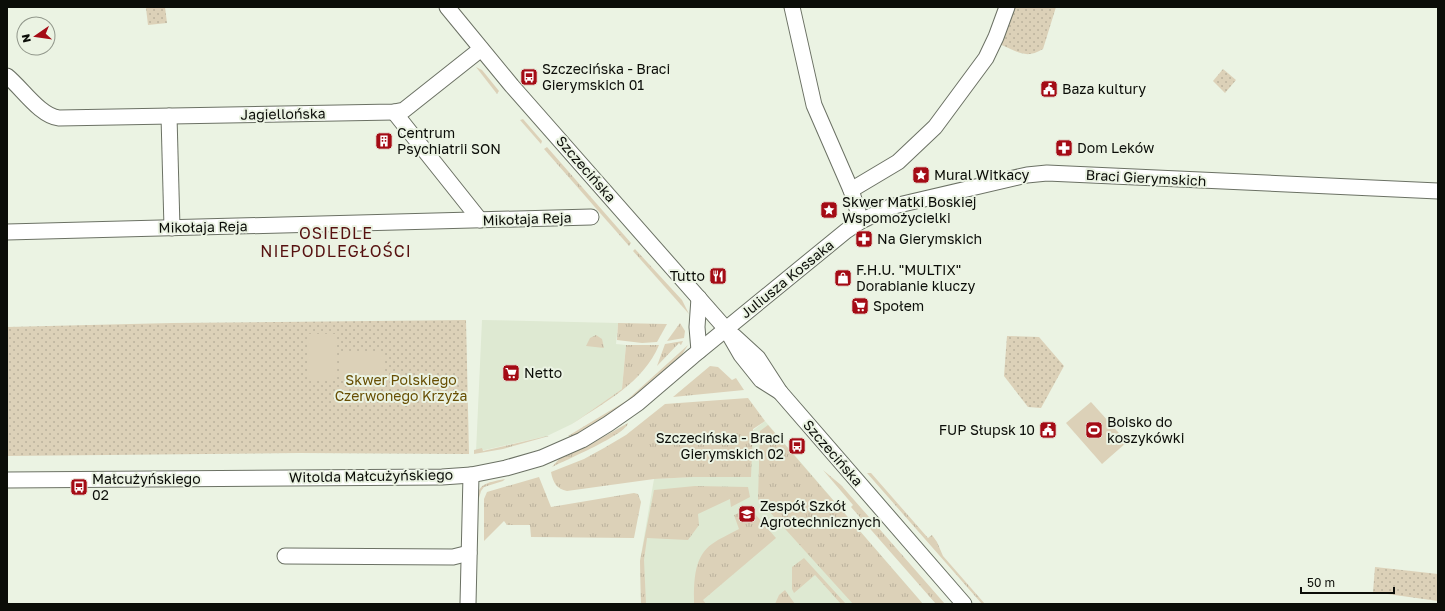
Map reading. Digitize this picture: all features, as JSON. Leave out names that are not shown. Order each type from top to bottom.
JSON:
[{"type":"street","name":"Szczecińska","points":[[447,7],[481,49],[726,330],[758,358],[780,392],[964,604]]},
{"type":"street","points":[[792,7],[814,105],[851,190],[861,221]]},
{"type":"street","points":[[851,190],[898,162],[936,127],[986,58],[1007,7]]},
{"type":"street","name":"Jagiellońska","points":[[7,76],[43,112],[52,117],[394,112],[404,110],[481,49]]},
{"type":"street","points":[[394,112],[480,220]]},
{"type":"street","points":[[169,116],[172,228]]},
{"type":"street","name":"Braci Gierymskich","points":[[861,221],[890,207],[1016,177],[1041,173],[1438,191]]},
{"type":"street","name":"Mikołaja Reja","points":[[7,232],[591,217]]},
{"type":"street","name":"Juliusza Kossaka","points":[[726,330],[842,234],[861,221]]},
{"type":"street","points":[[699,298],[697,326],[699,351]]},
{"type":"street","name":"Witolda Małcużyńskiego","points":[[7,480],[442,476],[471,475],[506,468],[541,458],[582,440],[638,403],[726,330]]},
{"type":"street","points":[[468,604],[471,475]]},
{"type":"street","points":[[285,556],[453,557],[468,553]]},
{"type":"shaded area","points":[[482,320],[618,323],[616,344],[626,345],[622,389],[572,424],[547,436],[476,452]]},
{"type":"shaded area","name":"Zespół Szkół Agrotechnicznych","points":[[765,421],[923,604],[641,604],[640,561],[654,479],[694,477]]},
{"type":"green space","points":[[165,7],[167,23],[148,25],[146,8]]},
{"type":"green space","points":[[1012,7],[1056,7],[1043,49],[1031,54],[1026,54],[1017,52],[999,44]]},
{"type":"green space","points":[[476,67],[482,70],[499,91],[497,94]]},
{"type":"green space","points":[[1223,69],[1236,80],[1225,93],[1213,81]]},
{"type":"green space","points":[[523,119],[542,141],[541,144],[520,120]]},
{"type":"green space","points":[[547,147],[631,243],[629,246],[544,149]]},
{"type":"green space","points":[[635,249],[682,300],[689,314],[633,251]]},
{"type":"green space","name":"Skwer Polskiego Czerwonego Krzyża","points":[[466,320],[469,454],[299,453],[7,456],[7,327],[172,323]]},
{"type":"green space","points":[[618,323],[667,324],[657,342],[642,343],[617,340]]},
{"type":"green space","points":[[680,323],[685,331],[684,338],[667,341]]},
{"type":"green space","points":[[309,334],[336,334],[335,379],[309,379]]},
{"type":"green space","points":[[596,335],[602,339],[604,348],[586,346],[590,338]]},
{"type":"green space","points":[[1007,336],[1039,337],[1064,366],[1041,408],[1028,407],[1004,376]]},
{"type":"green space","points":[[683,341],[681,345],[679,343],[657,366],[665,344]]},
{"type":"green space","points":[[626,345],[659,345],[652,358],[633,381],[610,399],[572,424],[622,389]]},
{"type":"green space","points":[[688,345],[681,356],[621,408],[574,436],[568,436],[626,401]]},
{"type":"green space","points":[[341,353],[385,353],[385,379],[341,379]]},
{"type":"green space","points":[[710,366],[718,367],[732,380],[736,378],[744,390],[673,397]]},
{"type":"green space","points":[[748,398],[765,421],[753,429],[751,477],[654,479],[567,491],[558,487],[553,479],[551,472],[584,459],[626,435],[665,404]]},
{"type":"green space","name":"Boisko do koszykówki","points":[[1091,402],[1127,442],[1102,464],[1066,423]]},
{"type":"green space","points":[[628,423],[625,428],[607,440],[552,467],[559,459],[589,445]]},
{"type":"green space","points":[[768,425],[923,604],[853,604],[758,499],[760,431]]},
{"type":"green space","points":[[549,436],[503,449],[474,454],[474,450],[482,448],[483,451]]},
{"type":"green space","points":[[823,470],[841,485],[945,604],[936,604],[851,507],[853,505]]},
{"type":"green space","points":[[867,473],[871,473],[928,538],[932,535],[943,556],[985,604],[982,604]]},
{"type":"green space","points":[[539,477],[551,507],[634,493],[638,494],[641,502],[634,538],[531,537],[530,525],[507,525],[504,521],[484,541],[484,499],[487,492]]},
{"type":"green space","points":[[505,479],[484,487],[481,491],[477,505],[478,492],[480,488],[488,483]]},
{"type":"green space","points":[[695,486],[748,487],[750,497],[731,507],[730,499],[698,514],[699,525],[688,540],[647,538],[644,560],[646,604],[641,604],[640,561],[654,490]]},
{"type":"green space","points":[[753,507],[755,514],[776,538],[703,600],[706,604],[694,604],[696,571],[701,556],[712,544],[739,529],[734,515]]},
{"type":"green space","points":[[804,558],[846,604],[841,604],[815,575],[794,593],[792,589],[792,567]]},
{"type":"green space","points":[[1375,567],[1438,574],[1438,601],[1373,592]]},
{"type":"green space","points":[[785,590],[795,604],[775,604],[779,595]]},
{"type":"place","name":"Szczecińska - Braci Gierymskich 01","points":[[529,77]]},
{"type":"place","name":"Baza kultury","points":[[1049,89]]},
{"type":"place","name":"Centrum Psychiatrii SON","points":[[384,141]]},
{"type":"place","name":"Dom Leków","points":[[1064,148]]},
{"type":"place","name":"Mural Witkacy","points":[[921,175]]},
{"type":"place","name":"Skwer Matki Boskiej Wspomożycielki","points":[[829,210]]},
{"type":"place","name":"Na Gierymskich","points":[[864,239]]},
{"type":"place","name":"Tutto","points":[[718,276]]},
{"type":"place","name":"F.H.U. \"MULTIX\" Dorabianie kluczy","points":[[843,278]]},
{"type":"place","name":"Społem","points":[[860,306]]},
{"type":"place","name":"Netto","points":[[511,373]]},
{"type":"place","name":"FUP Słupsk 10","points":[[1048,430]]},
{"type":"place","name":"Boisko do koszykówki","points":[[1094,430]]},
{"type":"place","name":"Szczecińska - Braci Gierymskich 02","points":[[797,446]]},
{"type":"place","name":"Małcużyńskiego 02","points":[[79,487]]},
{"type":"place","name":"Zespół Szkół Agrotechnicznych","points":[[747,514]]},
{"type":"district","name":"OSIEDLE NIEPODLEGŁOŚCI","points":[[336,242]]}]
